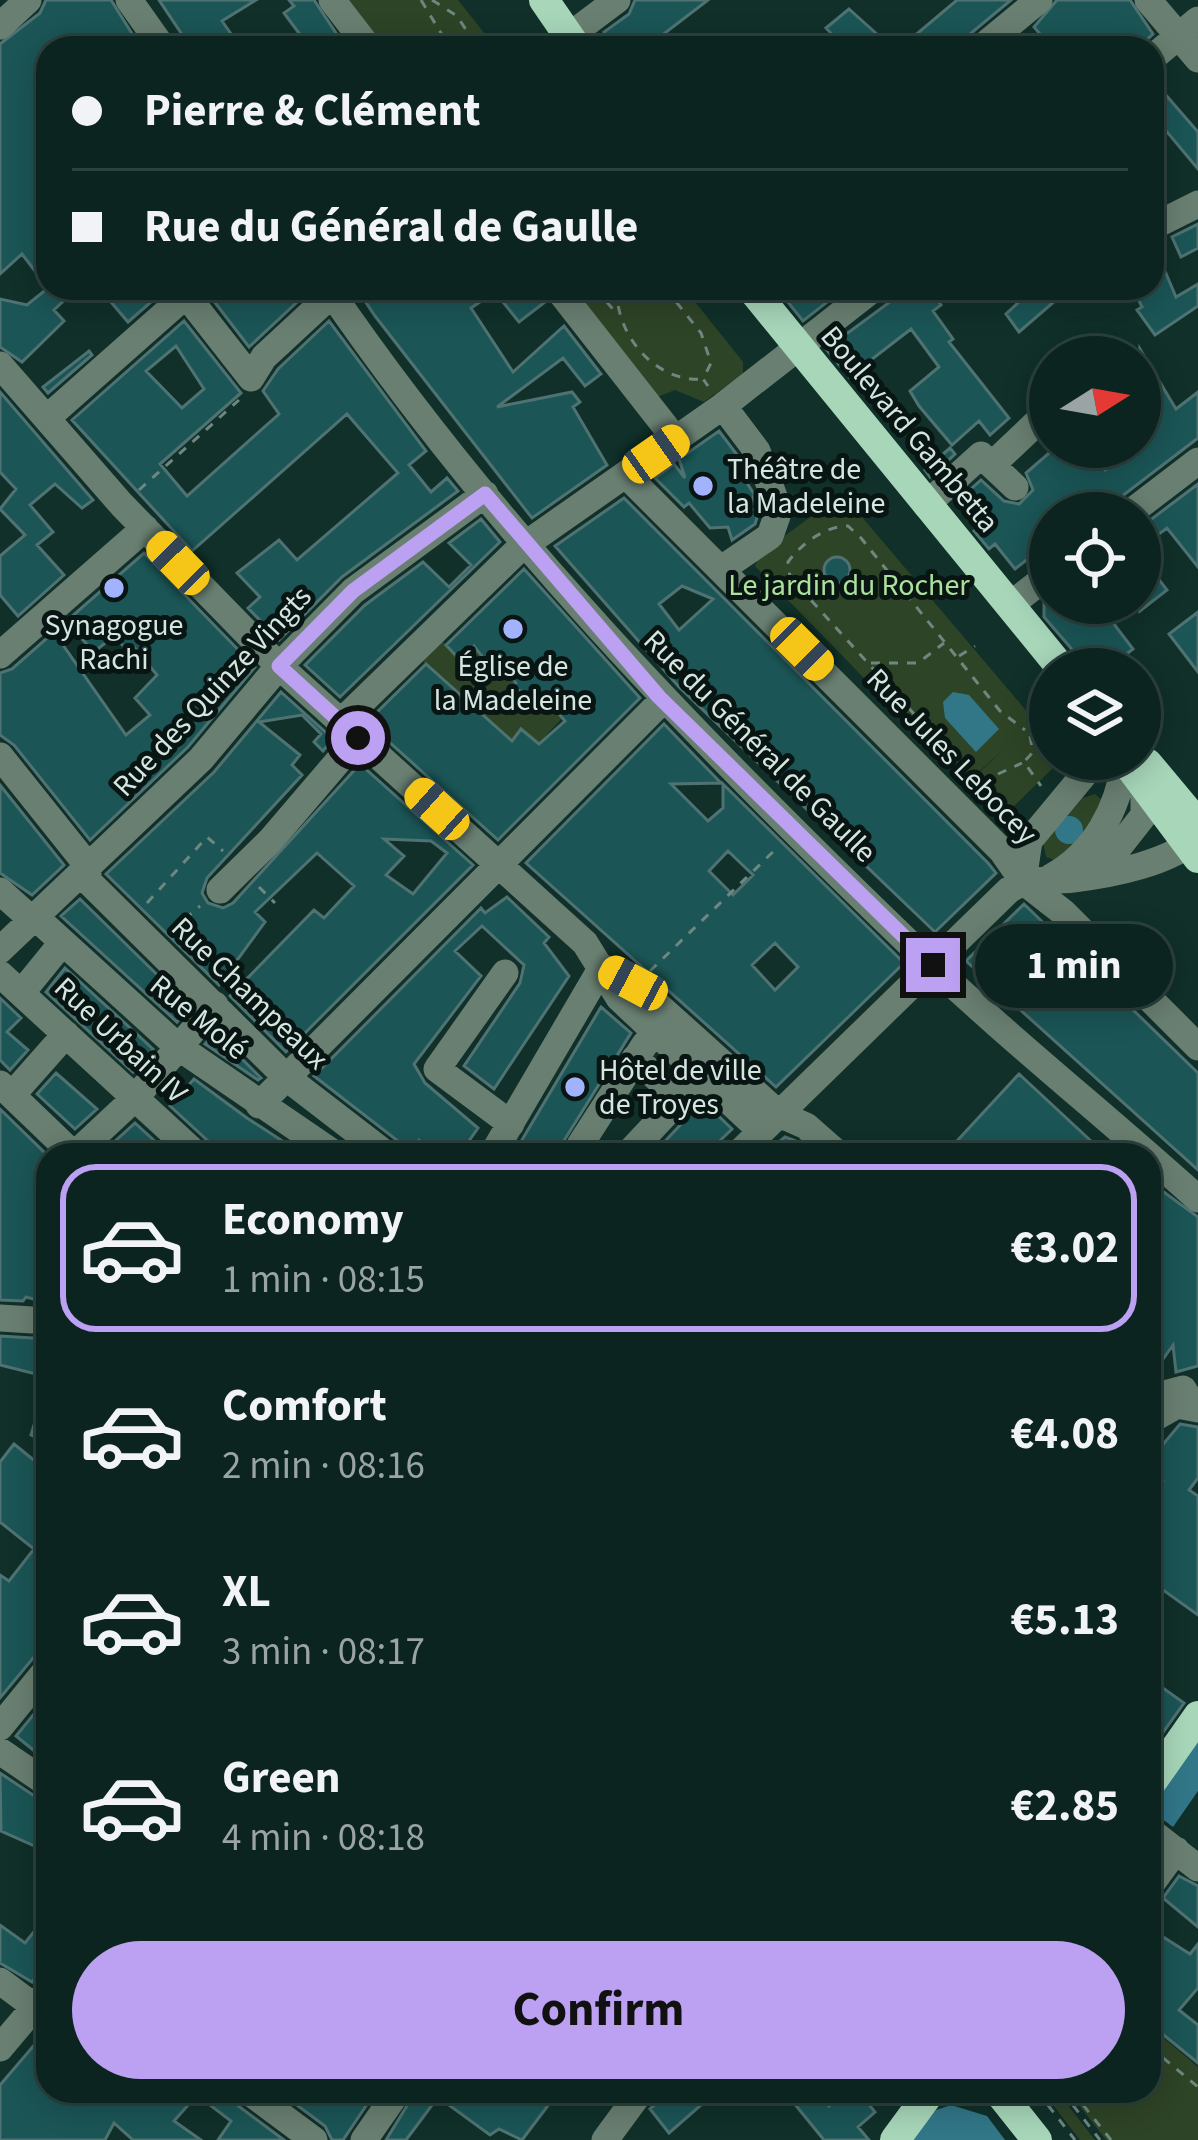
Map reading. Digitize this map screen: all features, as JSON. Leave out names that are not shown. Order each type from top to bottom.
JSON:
[{"type":"main road","points":[[544,0],[569,36]]},
{"type":"main road","name":"Boulevard Gambetta","points":[[760,300],[1046,648]]},
{"type":"main road","points":[[1141,780],[1194,836]]},
{"type":"main road","points":[[1161,1769],[1198,1716]]},
{"type":"main road","points":[[895,2140],[930,2103]]},
{"type":"main road","points":[[1003,2103],[1037,2140]]},
{"type":"street","points":[[0,26],[28,0]]},
{"type":"street","points":[[129,0],[155,36]]},
{"type":"street","points":[[332,0],[360,36]]},
{"type":"street","points":[[579,36],[617,0]]},
{"type":"street","points":[[996,36],[1040,0]]},
{"type":"street","points":[[1148,0],[1188,28],[1198,58]]},
{"type":"street","points":[[1164,48],[1188,28]]},
{"type":"street","points":[[1164,221],[1198,204]]},
{"type":"street","points":[[47,418],[180,300]]},
{"type":"street","points":[[196,300],[251,378],[263,357],[321,300]]},
{"type":"street","name":"Rue du Général de Gaulle","points":[[337,300],[485,494],[663,700],[789,832],[1130,1143]]},
{"type":"street","points":[[566,300],[676,440]]},
{"type":"street","points":[[220,890],[423,638],[527,544],[676,440],[719,400],[797,351],[859,300]]},
{"type":"street","points":[[0,365],[122,505],[279,666],[586,943],[602,967],[633,983],[702,1075],[770,1122],[806,1126],[825,1143]]},
{"type":"street","points":[[719,400],[764,464],[779,510],[770,536],[723,568]]},
{"type":"street","points":[[994,463],[1029,430]]},
{"type":"street","points":[[926,505],[982,455],[1015,487]]},
{"type":"street","points":[[1157,492],[1198,461]]},
{"type":"street","name":"Rue Jules Lebocey","points":[[626,475],[1198,1047]]},
{"type":"street","name":"Rue des Quinze Vingts","points":[[0,950],[201,759],[279,666],[353,591],[485,494]]},
{"type":"street","points":[[0,655],[145,528]]},
{"type":"street","points":[[1010,605],[1029,590]]},
{"type":"street","points":[[259,1105],[663,700]]},
{"type":"street","name":"Rue Champeaux","points":[[0,756],[88,866],[88,881],[287,1078],[372,1143]]},
{"type":"street","points":[[1035,880],[1029,841],[1071,791],[1096,780]]},
{"type":"street","points":[[749,1143],[806,1088],[828,1090],[939,970],[1035,880],[1090,847],[1121,780]]},
{"type":"street","points":[[1097,874],[1144,814],[1133,780]]},
{"type":"street","points":[[1035,880],[1097,874],[1194,836]]},
{"type":"street","name":"Rue Molé","points":[[0,891],[177,1046],[318,1143]]},
{"type":"street","points":[[0,1016],[18,985],[62,943]]},
{"type":"street","points":[[499,1143],[602,967]]},
{"type":"street","points":[[505,973],[436,1070],[511,1124]]},
{"type":"street","name":"Rue Urbain IV","points":[[18,985],[184,1143]]},
{"type":"street","points":[[87,1143],[135,1098],[210,1000]]},
{"type":"street","points":[[666,1026],[770,1122]]},
{"type":"street","points":[[581,1143],[635,1058],[666,1026]]},
{"type":"street","points":[[61,1143],[3,1088],[66,1034]]},
{"type":"street","points":[[635,1058],[681,1100]]},
{"type":"street","points":[[639,1143],[702,1075]]},
{"type":"street","name":"Rue du Général de Gaulle","points":[[1161,1170],[1198,1199]]},
{"type":"street","points":[[0,1318],[36,1320]]},
{"type":"street","points":[[1161,1399],[1192,1401]]},
{"type":"street","points":[[1161,1415],[1192,1401]]},
{"type":"street","points":[[0,1727],[36,1683]]},
{"type":"street","points":[[0,1751],[36,1776]]},
{"type":"street","points":[[1161,1839],[1187,1859],[1161,1878]]},
{"type":"street","points":[[0,1981],[36,1998]]},
{"type":"street","points":[[0,2048],[36,2010]]},
{"type":"street","points":[[0,2066],[36,2014]]},
{"type":"street","points":[[264,2103],[314,2140]]},
{"type":"street","points":[[364,2140],[390,2103]]},
{"type":"street","points":[[604,2140],[632,2103]]},
{"type":"path","points":[[421,0],[443,36]]},
{"type":"path","points":[[432,0],[457,16],[470,36]]},
{"type":"path","points":[[605,300],[659,370],[680,381],[703,379]]},
{"type":"path","points":[[618,300],[620,318]]},
{"type":"path","points":[[675,300],[701,333],[711,363],[703,379]]},
{"type":"path","points":[[122,505],[244,395],[251,378]]},
{"type":"path","points":[[703,379],[719,400]]},
{"type":"path","points":[[935,755],[944,746],[790,577],[788,562],[795,552],[833,526],[848,526],[861,538],[1000,711],[1025,730]]},
{"type":"path","points":[[866,663],[918,663],[945,642]]},
{"type":"path","points":[[958,657],[975,646]]},
{"type":"path","points":[[843,661],[854,649]]},
{"type":"path","points":[[998,774],[1029,756]]},
{"type":"path","points":[[1024,762],[1042,787]]},
{"type":"path","points":[[643,974],[789,832]]},
{"type":"path","points":[[130,922],[207,837],[242,868]]},
{"type":"path","points":[[154,946],[220,890]]},
{"type":"path","points":[[210,1000],[245,958]]},
{"type":"path","points":[[1161,2055],[1198,2087]]},
{"type":"path","points":[[1046,2103],[1075,2140]]},
{"type":"path","points":[[1071,2103],[1100,2140]]},
{"type":"path","points":[[1082,2103],[1111,2140]]},
{"type":"green space","points":[[347,0],[458,0],[486,36],[375,36]]},
{"type":"green space","points":[[579,300],[694,300],[743,362],[743,374],[704,402],[675,390],[655,398]]},
{"type":"green space","name":"Le jardin du Rocher","points":[[845,497],[1029,714],[1029,780],[1041,780],[1003,817],[968,783],[1005,748],[966,783],[755,566],[760,554],[835,499]]},
{"type":"green space","points":[[436,635],[460,659],[476,643],[491,667],[498,662],[529,688],[526,694],[532,689],[545,694],[546,701],[597,652],[612,665],[538,744],[521,730],[512,741],[416,655]]},
{"type":"green space","points":[[1095,794],[1104,802],[1099,827],[1055,860],[1046,857],[1043,841],[1076,800]]},
{"type":"green space","points":[[1161,2036],[1198,2067],[1198,2140],[1106,2140],[1077,2103],[1161,2103]]},
{"type":"green space","points":[[1052,2103],[1066,2103],[1095,2140],[1080,2140]]},
{"type":"water","points":[[953,692],[969,695],[999,729],[976,752],[945,718],[943,702]]},
{"type":"water","points":[[1069,816],[1079,820],[1083,830],[1079,840],[1069,844],[1059,840],[1055,830],[1059,820]]},
{"type":"water","points":[[1198,1735],[1198,1791],[1173,1827],[1161,1818],[1161,1786]]},
{"type":"water","points":[[951,2105],[987,2116],[1005,2140],[911,2140],[936,2110]]},
{"type":"building","points":[[46,0],[111,0],[134,36],[36,36],[36,272],[22,254],[0,274],[0,44],[40,13]]},
{"type":"building","points":[[159,0],[256,0],[222,21],[233,36],[183,36]]},
{"type":"building","points":[[289,0],[314,0],[338,36],[301,36],[284,13],[294,6]]},
{"type":"building","points":[[635,0],[708,0],[661,36],[607,36],[604,32],[629,14]]},
{"type":"building","points":[[957,0],[1011,0],[969,36],[914,36]]},
{"type":"building","points":[[1057,0],[1130,0],[1153,34],[1042,36],[1034,27]]},
{"type":"building","points":[[849,9],[879,36],[834,36],[826,28]]},
{"type":"building","points":[[1164,93],[1198,132],[1198,169],[1164,128]]},
{"type":"building","points":[[1198,224],[1198,248],[1181,257],[1172,237]]},
{"type":"building","points":[[1164,269],[1176,297],[1198,284],[1198,306],[1155,335],[1137,310],[1142,307],[1139,300],[1164,300]]},
{"type":"building","points":[[36,298],[64,300],[54,310],[64,321],[22,362],[0,347],[0,299],[27,305]]},
{"type":"building","points":[[109,300],[153,300],[128,322]]},
{"type":"building","points":[[213,300],[299,300],[249,347]]},
{"type":"building","points":[[364,300],[483,300],[471,308],[513,372],[564,326],[601,374],[585,386],[563,358],[497,407],[572,392],[580,402],[573,407],[607,465],[532,518]]},
{"type":"building","points":[[501,300],[544,300],[545,302],[519,322]]},
{"type":"building","points":[[788,300],[830,300],[803,321]]},
{"type":"building","points":[[893,300],[937,300],[941,305],[933,311],[953,339],[949,342],[1009,418],[990,435],[979,421],[952,445],[910,391],[939,367],[911,329],[849,377],[826,349]]},
{"type":"building","points":[[1021,300],[1056,300],[1019,332],[1006,314]]},
{"type":"building","points":[[184,321],[241,393],[160,464],[187,496],[279,414],[263,391],[278,369],[329,321],[426,451],[409,465],[431,492],[447,478],[458,491],[342,577],[279,640],[248,608],[260,597],[237,573],[279,540],[297,560],[398,473],[347,414],[192,551],[72,420]],"holes":[[[176,346],[204,389],[182,408],[146,371]]]},
{"type":"building","points":[[89,351],[92,355],[48,393],[43,387]]},
{"type":"building","points":[[1161,384],[1176,409],[1198,392],[1198,438],[1161,466]]},
{"type":"building","points":[[0,392],[93,500],[82,508],[55,484],[30,505],[53,532],[37,545],[64,575],[18,616],[0,595],[0,556],[25,535],[0,509],[16,489],[0,472]]},
{"type":"building","name":"Théâtre de la Madeleine","points":[[719,431],[741,460],[737,467],[754,494],[751,509],[759,511],[755,524],[732,540],[728,527],[710,528],[689,503],[684,507],[655,478],[674,464],[685,478],[679,459]]},
{"type":"building","points":[[950,448],[955,454],[930,477],[925,470]]},
{"type":"building","points":[[1032,468],[1159,468],[1127,492],[1031,492],[1026,473]]},
{"type":"building","points":[[981,480],[1004,501],[1019,504],[1029,494],[1029,558],[1015,569],[995,544],[989,549],[974,531],[984,522],[963,496]]},
{"type":"building","points":[[1198,484],[1198,567],[1167,528],[1161,532],[1161,512]]},
{"type":"building","points":[[624,498],[996,873],[935,932],[679,687],[555,546]],"holes":[[[682,586],[713,599],[679,630],[659,604]]]},
{"type":"building","points":[[481,519],[500,542],[340,697],[305,665],[365,605],[423,562],[449,587],[471,565],[449,543]]},
{"type":"building","points":[[144,553],[255,667],[188,747],[90,840],[14,745],[0,735],[0,673],[12,669]],"holes":[[[69,625],[94,652],[114,636],[129,652],[134,647],[157,675],[135,698],[150,715],[126,735],[56,635]]]},
{"type":"building","points":[[837,557],[850,570],[837,583],[824,570]]},
{"type":"building","points":[[524,569],[640,698],[498,840],[367,722],[426,664],[512,741],[521,729],[539,744],[565,721],[548,701],[512,688],[516,683],[498,662],[491,668],[474,646],[460,660],[446,645]]},
{"type":"building","points":[[1198,612],[1198,672],[1169,634]]},
{"type":"building","points":[[1050,624],[1114,624],[1132,648],[1071,648]]},
{"type":"building","points":[[281,692],[333,739],[323,751],[314,742],[321,734],[302,715],[259,722],[300,755],[292,765],[302,775],[207,878],[202,893],[208,903],[223,908],[233,903],[360,764],[473,865],[286,1052],[230,996],[314,910],[324,918],[354,886],[317,853],[255,912],[265,922],[219,985],[106,874],[214,772]],"holes":[[[384,839],[431,841],[447,853],[413,894],[386,875],[404,856]]]},
{"type":"building","points":[[664,724],[721,783],[671,784],[708,821],[723,808],[723,784],[904,963],[776,1087],[526,863]],"holes":[[[728,851],[753,875],[733,895],[709,871]],[[775,943],[798,967],[775,990],[752,965]]]},
{"type":"building","points":[[0,785],[64,865],[32,895],[0,873]]},
{"type":"building","points":[[507,897],[549,937],[544,943],[569,976],[494,1089],[464,1066],[520,983],[524,965],[482,926],[455,951],[481,976],[414,1064],[425,1083],[478,1128],[467,1143],[399,1143],[314,1076],[481,908],[485,913]]},
{"type":"building","points":[[80,899],[190,1007],[177,1022],[61,916]]},
{"type":"building","points":[[1024,904],[1198,1073],[1198,1170],[966,961]]},
{"type":"building","points":[[65,968],[153,1049],[133,1072],[46,992]]},
{"type":"building","points":[[0,998],[21,1018],[7,1032],[28,1050],[10,1070],[0,1060]]},
{"type":"building","name":"Hôtel de ville de Troyes","points":[[601,1007],[631,1033],[562,1143],[520,1143]]},
{"type":"building","points":[[215,1032],[261,1078],[205,1044]]},
{"type":"building","points":[[56,1073],[97,1109],[75,1129],[37,1094]]},
{"type":"building","points":[[1019,1074],[1093,1143],[955,1143]]},
{"type":"building","points":[[194,1079],[286,1143],[209,1143],[170,1106]]},
{"type":"building","name":"Hôtel de ville de Troyes","points":[[703,1101],[732,1129],[717,1143],[663,1143]]},
{"type":"building","points":[[0,1109],[36,1144],[36,1300],[0,1300]]},
{"type":"building","points":[[135,1123],[157,1143],[113,1143]]},
{"type":"building","points":[[1161,1190],[1198,1217],[1198,1366],[1176,1372],[1173,1345],[1161,1362]]},
{"type":"building","points":[[0,1336],[36,1338],[36,1374],[0,1365]]},
{"type":"building","points":[[1180,1424],[1198,1427],[1198,1478],[1189,1490],[1198,1496],[1198,1615],[1161,1588],[1161,1447]]},
{"type":"building","points":[[14,1444],[36,1462],[36,1656],[0,1698],[0,1575],[9,1581],[34,1549],[0,1522],[0,1462]]},
{"type":"building","points":[[1161,1687],[1184,1703],[1161,1735]]},
{"type":"building","points":[[36,1712],[36,1752],[16,1736]]},
{"type":"building","points":[[0,1773],[36,1797],[36,1847],[1,1831]]},
{"type":"building","points":[[1179,1876],[1198,1886],[1198,1927],[1163,1898]]},
{"type":"building","points":[[0,1925],[25,1943],[36,1929],[32,1982],[0,1963]]},
{"type":"building","points":[[1161,1936],[1190,1954],[1198,1944],[1198,1988],[1179,2010],[1198,2025],[1198,2063],[1161,2033]]},
{"type":"building","points":[[36,2043],[36,2103],[190,2103],[174,2121],[201,2140],[133,2140],[114,2123],[105,2140],[0,2140],[0,2085]]},
{"type":"building","points":[[207,2103],[236,2103],[284,2140],[218,2140],[231,2121]]},
{"type":"building","points":[[294,2103],[368,2103],[343,2140],[332,2140],[325,2126]]},
{"type":"building","points":[[409,2103],[434,2103],[406,2140],[386,2140]]},
{"type":"building","points":[[446,2103],[550,2103],[522,2140],[499,2129],[490,2135]]},
{"type":"building","points":[[657,2103],[703,2103],[669,2133],[650,2109]]},
{"type":"building","points":[[794,2103],[868,2103],[875,2112],[858,2127],[869,2140],[824,2140]]},
{"type":"place","name":"Théâtre de la Madeleine","points":[[703,486]]},
{"type":"place","name":"Synagogue Rachi","points":[[114,588]]},
{"type":"place","name":"Église de la Madeleine","points":[[513,629]]},
{"type":"place","name":"Hôtel de ville de Troyes","points":[[575,1087]]},
{"type":"route","points":[[358,738],[279,666],[353,591],[485,494],[659,697],[933,965]]}]
